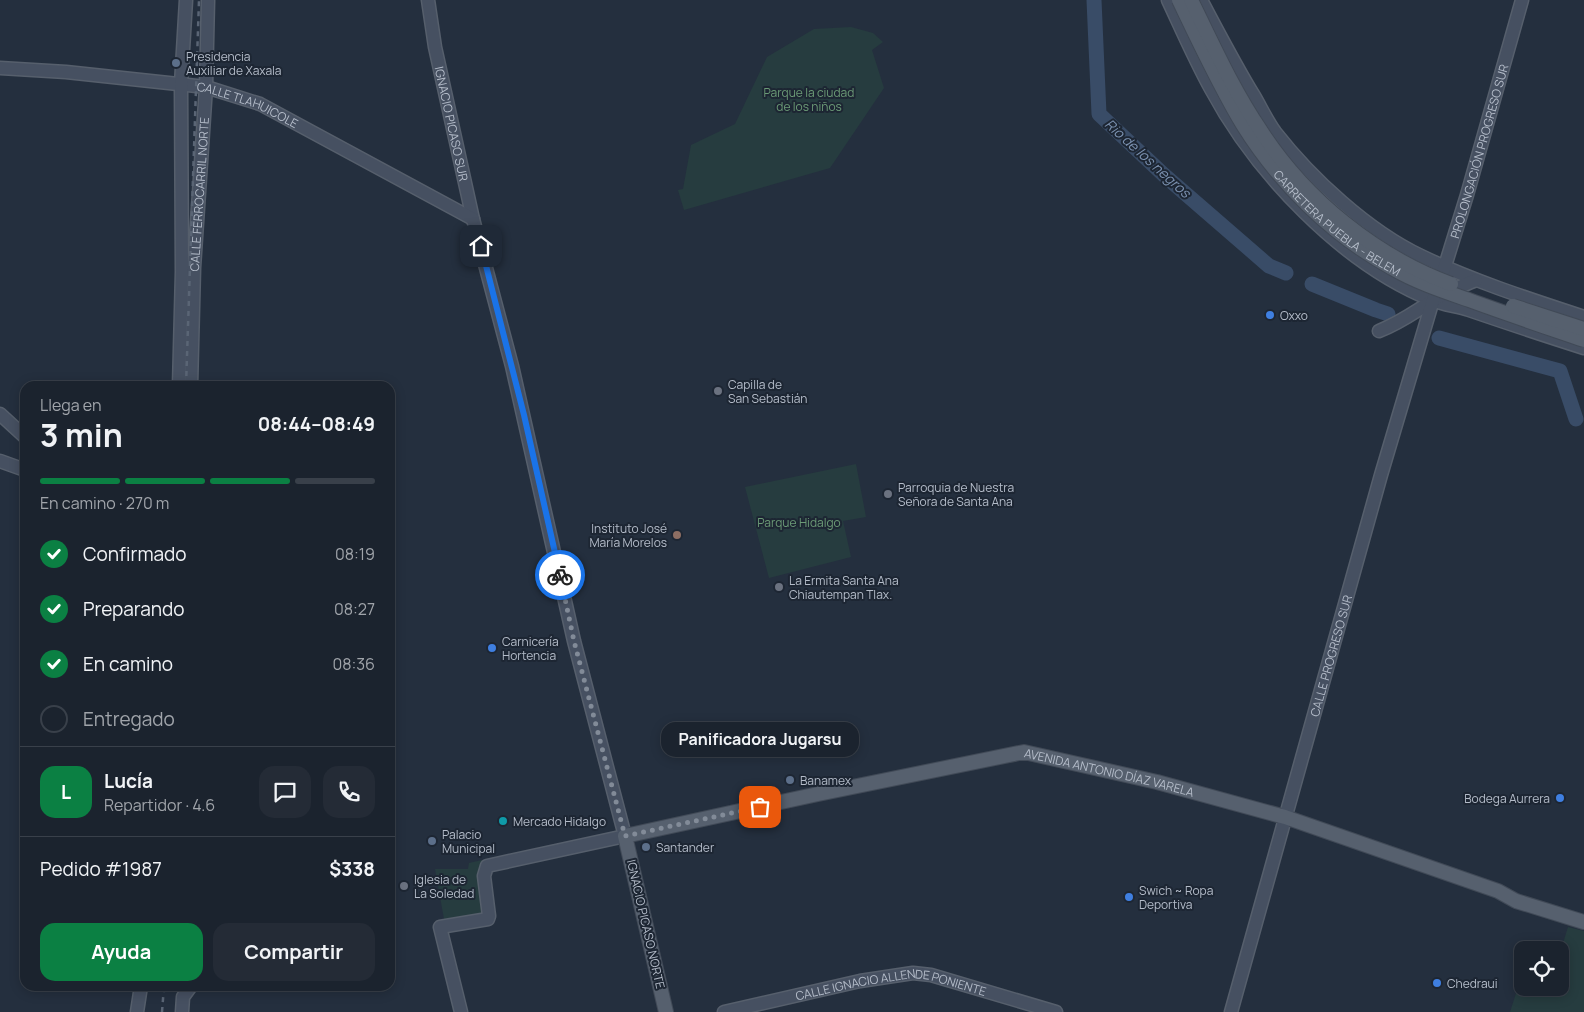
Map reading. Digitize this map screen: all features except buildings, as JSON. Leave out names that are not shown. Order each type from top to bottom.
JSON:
[{"type":"main road","name":"CARRETERA PUEBLA - BELEM","points":[[1179,0],[1243,125],[1268,162],[1317,213],[1354,244],[1392,269],[1427,285],[1584,340]]},
{"type":"main road","name":"CARRETERA PUEBLA - BELEM","points":[[1191,0],[1240,97],[1261,132],[1282,162],[1333,213],[1365,239],[1435,278],[1494,300],[1584,329]]},
{"type":"main road","name":"AVENIDA ANTONIO DÍAZ VARELA","points":[[625,836],[1024,752],[1157,782],[1285,817],[1498,891],[1516,901],[1584,922]]},
{"type":"main road","name":"IGNACIO PICASO NORTE","points":[[625,836],[666,1012]]},
{"type":"main road","name":"AVENIDA ANTONIO DÍAZ VARELA","points":[[1498,891],[1508,891],[1584,914]]},
{"type":"street","points":[[178,381],[182,272],[181,84],[186,0]]},
{"type":"street","name":"CALLE FERROCARRIL NORTE","points":[[191,381],[194,268],[206,87],[208,0]]},
{"type":"street","name":"IGNACIO PICASO SUR","points":[[428,0],[473,219],[531,447],[574,641],[625,836]]},
{"type":"street","points":[[1168,0],[1211,90],[1248,148],[1287,195],[1350,254],[1391,280],[1433,300],[1584,348]]},
{"type":"street","name":"CARRETERA PUEBLA - BELEM","points":[[1201,0],[1240,73],[1274,130],[1309,170],[1351,210],[1421,256],[1476,280],[1584,317]]},
{"type":"street","name":"PROLONGACIÓN PROGRESO SUR","points":[[1433,300],[1445,266],[1522,0]]},
{"type":"street","name":"CALLE TLAHUICOLE","points":[[0,68],[66,72],[206,87],[260,104],[473,219]]},
{"type":"street","points":[[1287,195],[1298,195],[1305,192],[1310,179],[1309,170]]},
{"type":"street","points":[[1321,227],[1328,216],[1339,211],[1351,210]]},
{"type":"street","points":[[1421,256],[1433,300]]},
{"type":"street","points":[[1408,288],[1445,266],[1451,290],[1459,307]]},
{"type":"street","points":[[1379,330],[1406,319],[1433,300],[1476,280]]},
{"type":"street","points":[[1507,323],[1517,294]]},
{"type":"street","name":"CALLE PROGRESO SUR","points":[[1231,1012],[1381,475],[1433,300]]},
{"type":"street","points":[[0,414],[20,432]]},
{"type":"street","points":[[0,461],[20,468]]},
{"type":"street","points":[[461,1012],[440,927],[488,919],[484,876],[487,866],[625,836]]},
{"type":"street","name":"CALLE IGNACIO ALLENDE PONIENTE","points":[[724,1012],[860,981],[913,973],[931,975],[1056,1012]]},
{"type":"street","points":[[138,1012],[140,991]]},
{"type":"street","points":[[182,1012],[183,997],[187,991]]},
{"type":"green space","name":"Parque la ciudad de los niños","points":[[851,27],[873,33],[883,42],[872,50],[884,88],[830,168],[684,210],[678,190],[683,189],[691,145],[735,124],[767,57],[814,29]]},
{"type":"green space","name":"Parque Hidalgo","points":[[856,464],[866,517],[843,521],[851,557],[769,578],[745,487]]},
{"type":"green space","points":[[482,860],[486,917],[444,919],[435,869],[468,869],[469,863]]},
{"type":"green space","points":[[1568,927],[1584,931],[1584,1012],[1510,1012],[1515,996],[1569,996],[1569,941],[1564,941]]},
{"type":"waterway","name":"Rio de los negros","points":[[1094,0],[1099,114],[1164,175],[1269,266],[1286,273]]},
{"type":"waterway","name":"Rio de los negros","points":[[1312,284],[1388,314]]},
{"type":"waterway","name":"Rio de los negros","points":[[1439,338],[1560,371],[1576,419]]},
{"type":"railway","points":[[186,381],[199,0]]},
{"type":"railway","points":[[162,1012],[164,991]]},
{"type":"way so far","points":[[560,575],[574,641],[625,836],[760,807]]},
{"type":"place","name":"Presidencia Auxiliar de Xaxala","points":[[176,63]]},
{"type":"place","name":"Oxxo","points":[[1270,315]]},
{"type":"place","name":"Capilla de San Sebastián","points":[[718,391]]},
{"type":"place","name":"Parroquia de Nuestra Señora de Santa Ana","points":[[888,494]]},
{"type":"place","name":"Instituto José María Morelos","points":[[677,535]]},
{"type":"place","name":"La Ermita Santa Ana Chiautempan Tlax.","points":[[779,587]]},
{"type":"place","name":"Carnicería Hortencia","points":[[492,648]]},
{"type":"place","name":"Banamex","points":[[790,780]]},
{"type":"place","name":"Bodega Aurrera","points":[[1560,798]]},
{"type":"place","name":"Panificadora Jugarsu","points":[[760,807]]},
{"type":"place","name":"Mercado Hidalgo","points":[[503,821]]},
{"type":"place","name":"Palacio Municipal","points":[[432,841]]},
{"type":"place","name":"Santander","points":[[646,847]]},
{"type":"place","name":"Iglesia de La Soledad","points":[[404,886]]},
{"type":"place","name":"Swich ~ Ropa Deportiva","points":[[1129,897]]},
{"type":"place","name":"Chedraui","points":[[1437,983]]},
{"type":"route","points":[[481,246],[524,415],[560,575]]}]
